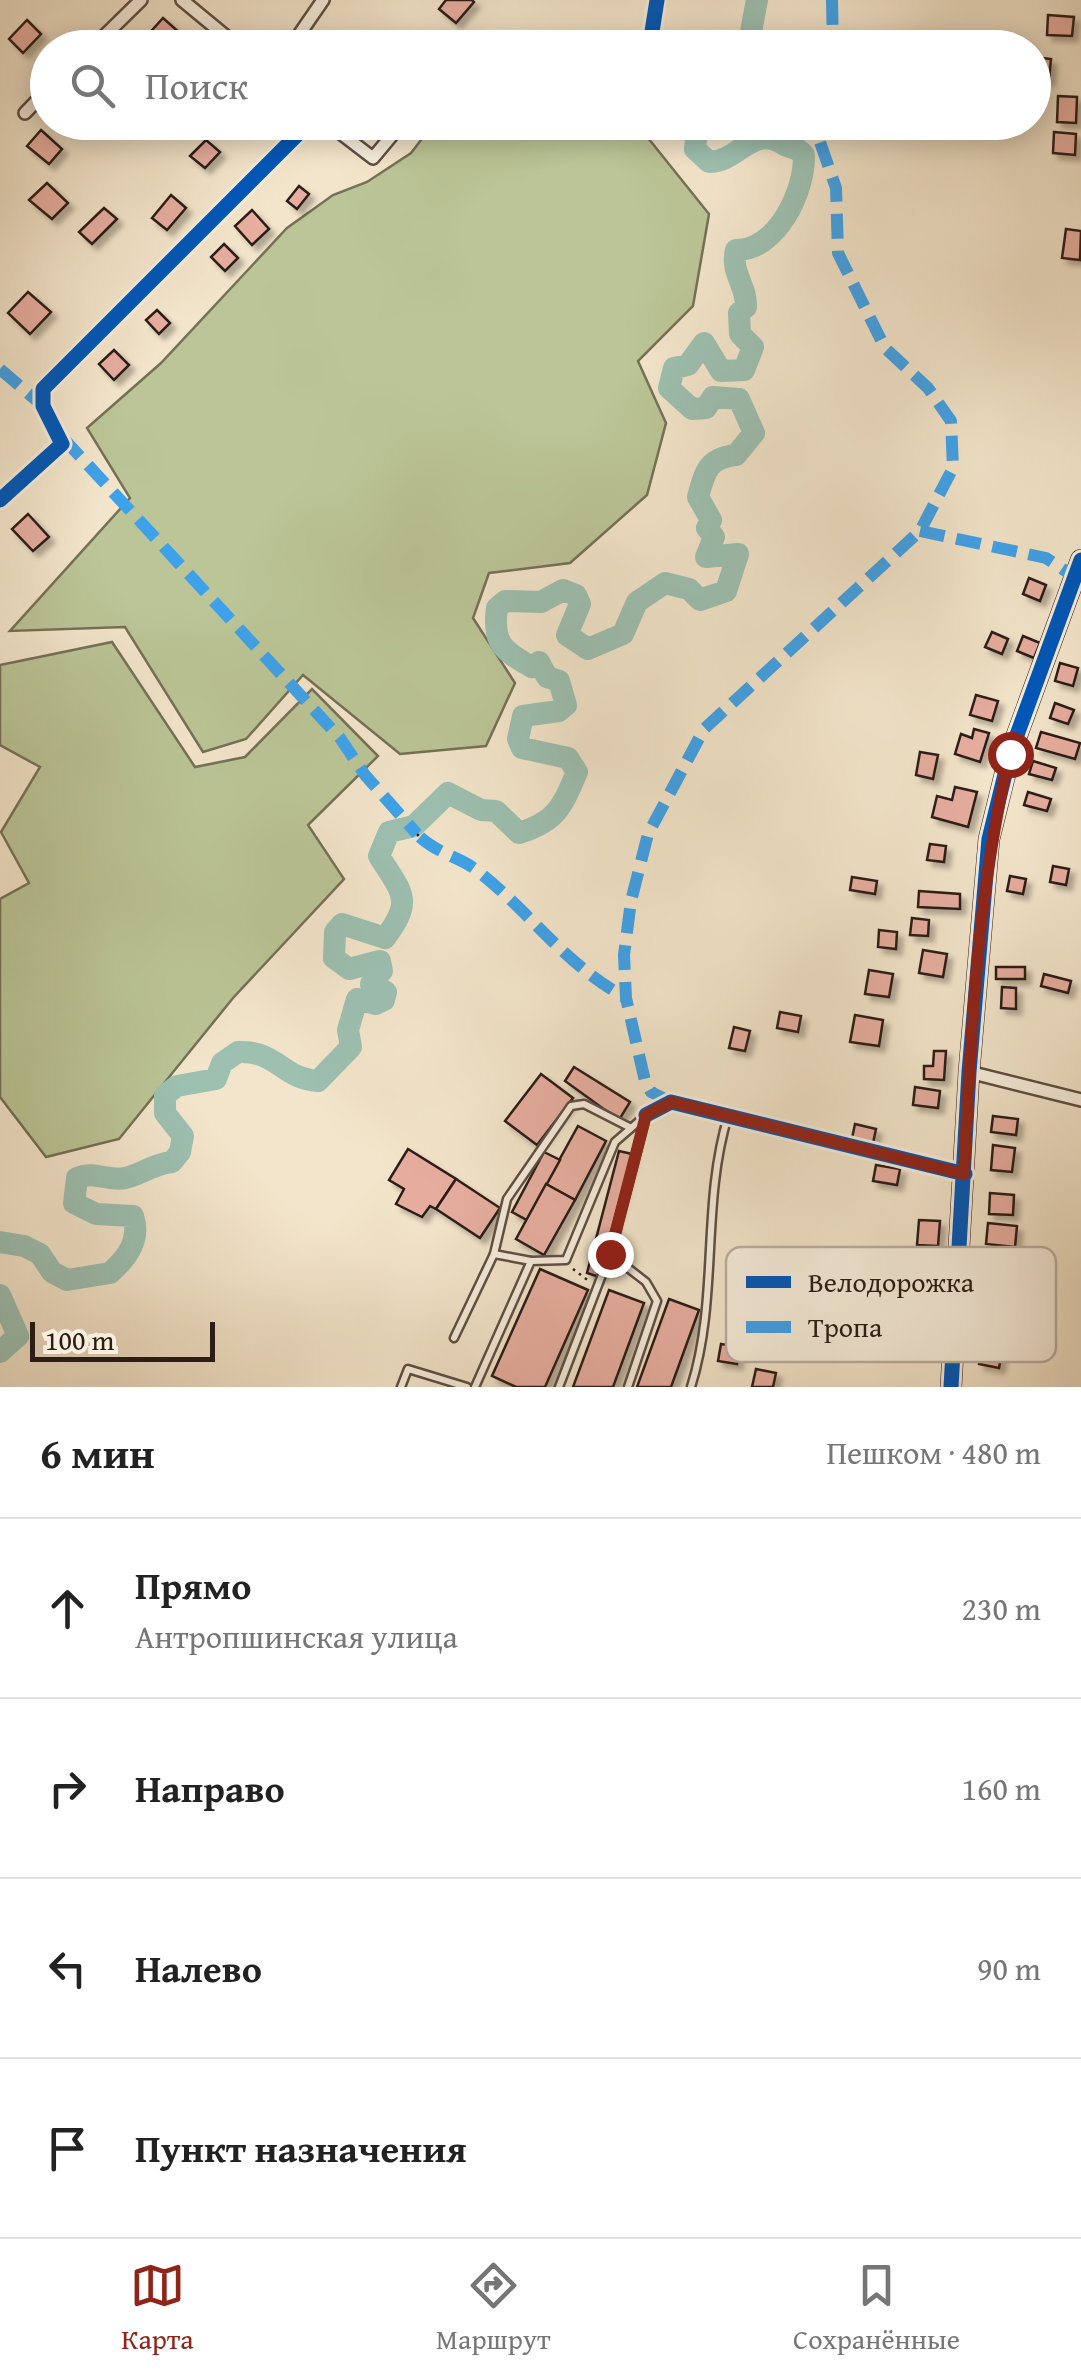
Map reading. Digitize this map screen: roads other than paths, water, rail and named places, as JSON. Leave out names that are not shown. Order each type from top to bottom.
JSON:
[{"type":"street","points":[[111,30],[142,0]]},
{"type":"street","points":[[182,0],[218,30]]},
{"type":"street","points":[[302,30],[323,0]]},
{"type":"street","points":[[652,30],[657,0]]},
{"type":"street","points":[[26,113],[30,109]]},
{"type":"street","points":[[0,500],[62,444],[41,398],[43,389],[292,140]]},
{"type":"street","points":[[350,140],[373,158],[388,140]]},
{"type":"street","points":[[960,1247],[969,1072],[989,839],[1010,754],[1081,560]]},
{"type":"street","points":[[969,1072],[1081,1100]]},
{"type":"street","points":[[646,1115],[672,1102],[964,1174]]},
{"type":"street","points":[[951,1387],[953,1362]]},
{"type":"lane","points":[[454,1338],[494,1254],[507,1199],[570,1106],[584,1104],[631,1128]]},
{"type":"lane","points":[[494,1254],[531,1261],[566,1260],[616,1142],[646,1115]]},
{"type":"lane","points":[[559,1387],[600,1286],[646,1115]]},
{"type":"lane","points":[[691,1387],[710,1300],[712,1199],[728,1115]]},
{"type":"lane","points":[[610,1254],[646,1282],[657,1301],[628,1387]]},
{"type":"lane","points":[[475,1387],[531,1261]]},
{"type":"lane","points":[[401,1387],[408,1369],[467,1387]]},
{"type":"waterway","points":[[751,30],[757,0]]},
{"type":"waterway","points":[[696,140],[695,149],[709,162],[757,140]]},
{"type":"waterway","points":[[0,1242],[24,1246],[40,1254],[52,1272],[67,1280],[110,1273],[131,1248],[135,1233],[133,1216],[96,1214],[74,1203],[77,1178],[125,1178],[172,1162],[180,1152],[183,1136],[165,1113],[165,1095],[177,1086],[216,1079],[222,1063],[238,1052],[262,1055],[296,1075],[318,1081],[351,1047],[348,1030],[357,999],[376,1004],[384,1000],[386,992],[371,984],[382,971],[380,961],[349,969],[334,958],[335,932],[342,924],[385,938],[400,914],[399,888],[379,856],[389,832],[414,826],[448,793],[481,810],[496,811],[519,833],[557,811],[577,772],[568,758],[522,748],[518,739],[523,716],[559,711],[566,705],[559,681],[547,677],[539,662],[532,667],[502,645],[496,630],[497,608],[505,601],[541,602],[563,590],[576,595],[580,604],[567,635],[588,649],[623,634],[637,602],[665,583],[689,589],[700,600],[726,591],[738,554],[706,557],[714,537],[707,528],[711,520],[698,497],[709,467],[719,459],[736,455],[754,433],[739,399],[713,397],[706,408],[692,409],[669,388],[674,368],[688,365],[704,343],[721,371],[744,370],[753,347],[740,334],[739,313],[746,307],[735,265],[736,250],[764,241],[775,230],[793,202],[803,170],[804,155],[774,140]]},
{"type":"waterway","points":[[0,1295],[18,1336],[0,1352]]}]
